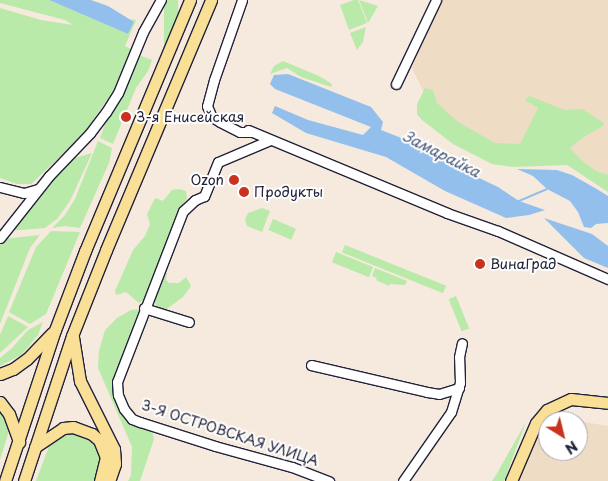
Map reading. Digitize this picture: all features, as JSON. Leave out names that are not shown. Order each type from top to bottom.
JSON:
[{"type":"main road","points":[[5,481],[55,330],[85,251],[190,0]]},
{"type":"main road","points":[[24,481],[72,336],[211,0]]},
{"type":"main road","points":[[0,374],[13,369],[27,359],[55,330]]},
{"type":"main road","points":[[72,336],[80,381],[114,449],[115,464],[109,481]]},
{"type":"main road","points":[[511,481],[536,423],[547,410],[571,399],[608,403]]},
{"type":"main road","points":[[0,402],[9,414],[19,442]]},
{"type":"main road","points":[[35,447],[50,435],[63,428],[73,427],[92,434],[99,440],[106,457],[100,481]]},
{"type":"street","points":[[0,238],[49,176],[90,133],[106,112],[118,93],[143,32],[160,0]]},
{"type":"street","points":[[242,0],[214,80],[208,106],[212,117],[240,132],[250,131],[447,214],[498,230],[608,279]]},
{"type":"street","points":[[396,84],[436,0]]},
{"type":"street","points":[[189,322],[144,308],[183,211],[195,200],[204,196],[218,162],[270,140]]},
{"type":"street","points":[[0,187],[24,193],[39,189]]},
{"type":"street","name":"3-Я ОСТРОВСКАЯ УЛИЦА","points":[[144,308],[117,382],[118,395],[124,409],[132,418],[215,446],[292,467],[329,481]]},
{"type":"street","points":[[403,481],[451,412],[459,388],[459,357],[462,344]]},
{"type":"street","points":[[311,365],[439,394],[459,388]]},
{"type":"shaded area","points":[[441,0],[608,0],[608,177],[521,144],[512,147],[494,146],[462,129],[425,95],[412,68]]},
{"type":"shaded area","points":[[588,423],[608,426],[608,481],[519,481],[521,467],[538,437],[538,461],[588,461]]},
{"type":"green space","points":[[0,0],[49,0],[128,34],[134,22],[128,19],[136,20],[125,46],[131,49],[113,91],[82,136],[31,184],[17,184],[0,178],[0,8],[41,20],[73,25],[65,20],[0,3]]},
{"type":"green space","points":[[164,0],[178,0],[178,51],[164,51]]},
{"type":"green space","points":[[358,0],[367,23],[349,30],[340,5]]},
{"type":"green space","points":[[359,0],[378,6],[368,23]]},
{"type":"green space","points":[[366,27],[363,42],[357,50],[350,33]]},
{"type":"green space","points":[[139,55],[152,60],[148,71],[136,88],[113,144],[100,138],[109,113],[125,90]]},
{"type":"green space","points":[[283,61],[319,76],[332,84],[331,87],[301,77],[287,68],[270,74],[274,66]]},
{"type":"green space","points":[[425,88],[433,90],[437,103],[458,122],[495,143],[520,144],[538,108],[525,100],[529,96],[565,110],[582,109],[604,123],[603,126],[582,138],[570,148],[581,160],[596,171],[608,175],[608,192],[567,165],[513,167],[492,164],[453,144],[417,114],[417,104]]},
{"type":"green space","points":[[98,141],[112,148],[109,163],[80,228],[65,226],[52,228],[65,215],[75,199]]},
{"type":"green space","points":[[92,153],[70,201],[57,219],[45,228],[9,231],[68,160]]},
{"type":"green space","points":[[172,190],[186,191],[187,198],[176,217],[145,299],[139,303],[126,292],[116,295],[115,291],[133,250],[145,236],[150,224],[147,214],[154,200],[156,198],[163,201]]},
{"type":"green space","points":[[262,208],[270,211],[262,232],[247,226],[245,220],[248,213]]},
{"type":"green space","points":[[273,219],[296,229],[291,240],[268,230]]},
{"type":"green space","points":[[51,231],[80,232],[46,314],[30,324],[9,312],[36,247]]},
{"type":"green space","points":[[40,235],[30,248],[0,324],[0,242],[3,239]]},
{"type":"green space","points":[[345,245],[446,286],[443,293],[342,252]]},
{"type":"green space","points":[[336,252],[373,267],[369,277],[332,262]]},
{"type":"green space","points":[[375,268],[407,281],[405,285],[390,284],[389,286],[372,276]]},
{"type":"green space","points":[[164,272],[167,273],[166,280],[169,283],[179,283],[186,277],[191,286],[183,297],[164,311],[157,309],[153,297]]},
{"type":"green space","points":[[456,296],[469,328],[462,331],[449,299]]},
{"type":"green space","points":[[140,309],[115,398],[129,420],[152,431],[154,439],[140,481],[128,481],[131,475],[132,447],[98,368],[99,351],[105,330],[117,318],[131,310]]},
{"type":"green space","points":[[8,316],[28,327],[0,353],[0,335]]},
{"type":"green space","points":[[43,322],[38,335],[21,355],[0,366],[0,358],[28,330]]},
{"type":"green space","points":[[0,408],[3,411],[9,431],[0,460]]},
{"type":"green space","points":[[526,422],[504,481],[492,481],[496,475]]},
{"type":"green space","points":[[72,431],[87,435],[101,451],[97,481],[36,481],[51,441],[56,436]]},
{"type":"water","points":[[49,0],[91,0],[108,6],[134,22],[128,34]]},
{"type":"water","points":[[288,74],[371,107],[383,122],[381,130],[450,157],[477,177],[498,187],[519,201],[545,210],[529,215],[506,218],[445,191],[386,157],[306,133],[272,113],[275,106],[308,120],[363,135],[371,127],[275,89],[270,84],[274,75]]},
{"type":"water","points":[[517,169],[557,170],[572,175],[595,188],[608,196],[608,223],[596,224],[591,228],[584,227],[578,212],[570,201],[547,189],[533,176]]},
{"type":"water","points":[[544,218],[592,234],[608,246],[608,268],[584,258]]},
{"type":"waterway","name":"Замарайка","points":[[519,201],[547,189]]},
{"type":"place","name":"3-я Енисейская","points":[[126,117]]},
{"type":"place","name":"Ozon","points":[[234,180]]},
{"type":"place","name":"Продукты","points":[[244,192]]},
{"type":"place","name":"ВинаГрад","points":[[480,264]]}]
